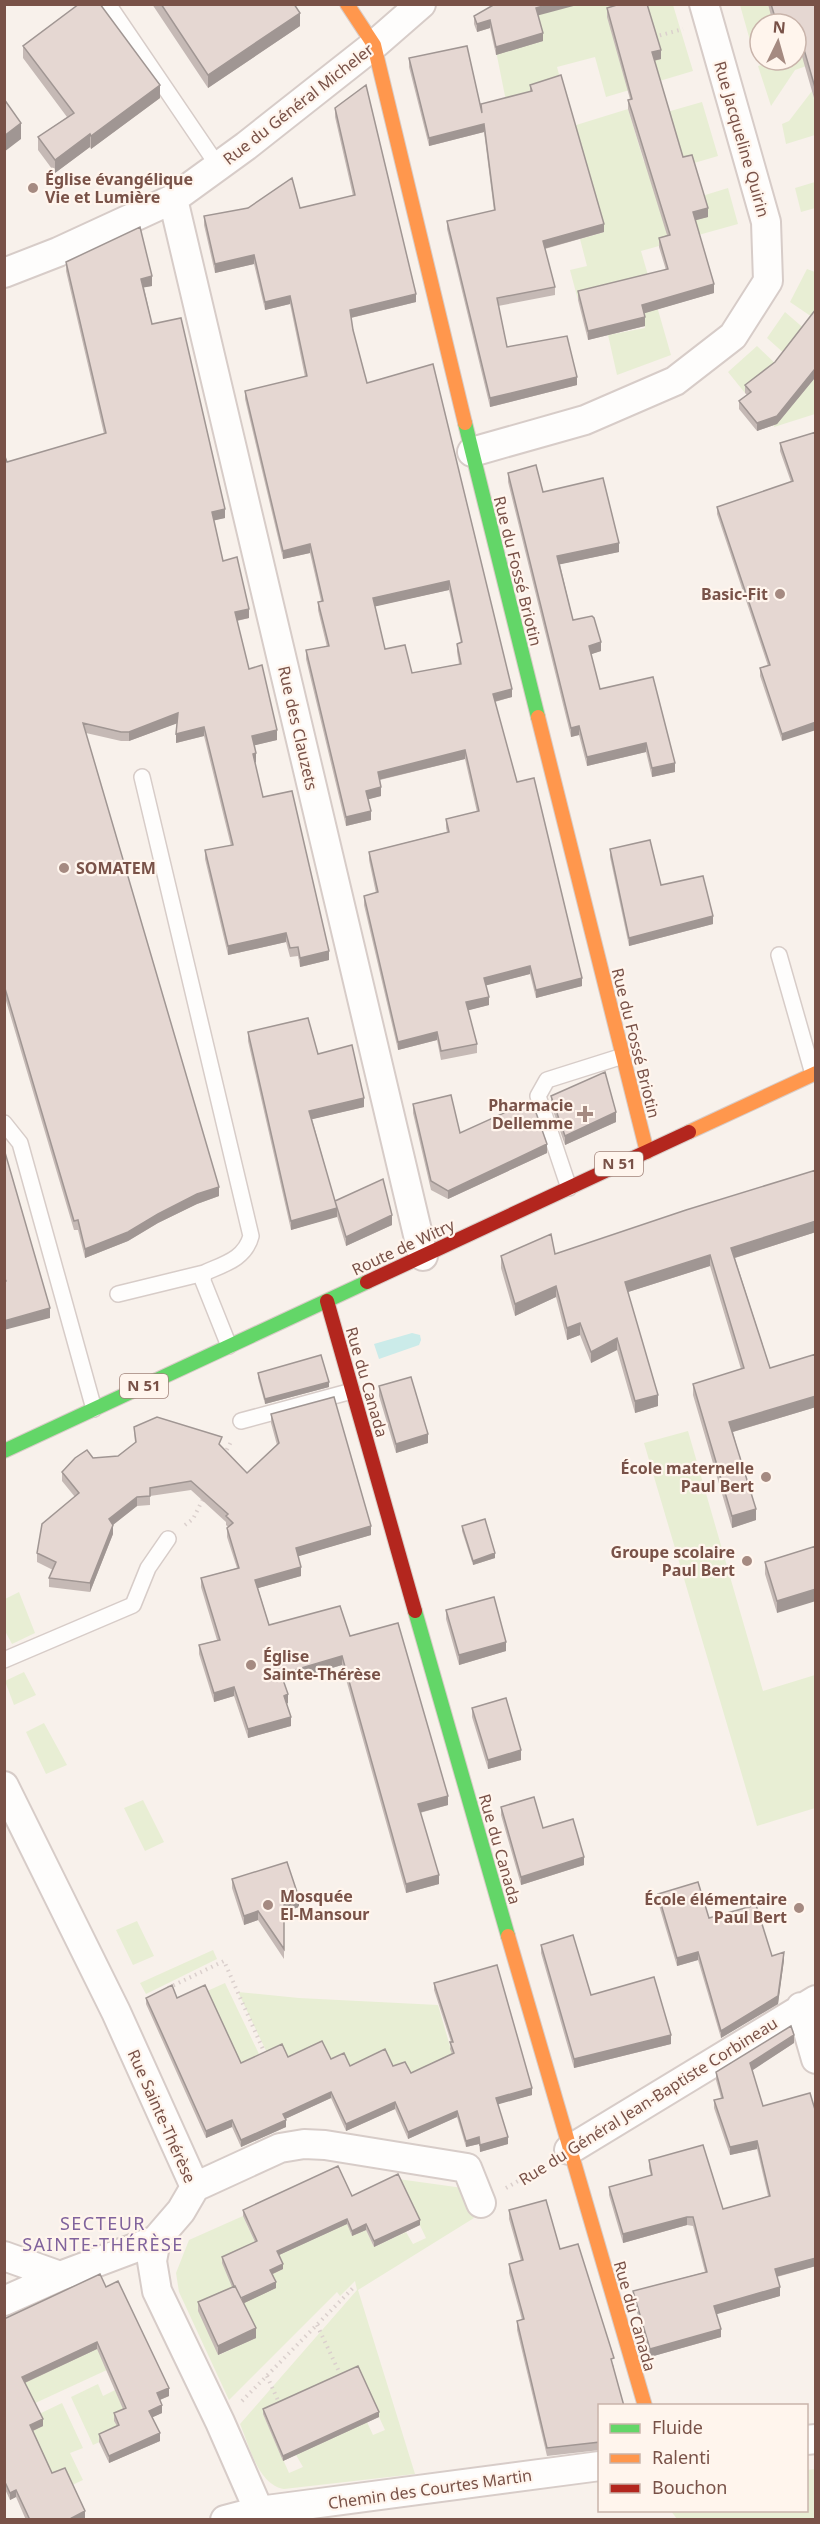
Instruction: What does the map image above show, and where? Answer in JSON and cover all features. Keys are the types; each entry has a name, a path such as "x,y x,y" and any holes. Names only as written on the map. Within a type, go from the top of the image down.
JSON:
{"street":[{"name":"Rue du Fossé Briotin","path":"347,4 374,45 472,452 647,1152"},
{"name":"Rue du Général Micheler","path":"4,273 58,252 173,199 374,45 421,4"},
{"name":"Rue Jacqueline Quirin","path":"472,452 585,420 675,381 733,336 768,281 766,222 704,4"},
{"name":"Rue des Clauzets","path":"173,199 423,1256"},
{"name":"Route de Witry","path":"4,1451 815,1076"},
{"name":"Rue du Canada","path":"327,1301 569,2150 644,2404"},
{"name":"Rue Sainte-Thérèse","path":"4,1786 116,2012 195,2187 181,2211 156,2240"},
{"name":"Rue du Général Jean-Baptiste Corbineau","path":"569,2150 808,2003"},
{"path":"808,2003 816,2059"},
{"path":"195,2187 280,2148 304,2144 325,2145 467,2168 481,2204"},
{"path":"4,2301 60,2276 156,2240"},
{"path":"156,2240 152,2262 157,2291 220,2422 259,2511"},
{"path":"4,2256 60,2276"},
{"name":"Chemin des Courtes Martin","path":"225,2520 259,2511 598,2466"}],"lane":[{"path":"108,4 218,166"},
{"path":"118,1294 204,1273 240,1256 248,1247 251,1236 142,777"},
{"path":"779,955 815,1076"},
{"path":"569,1188 538,1096 547,1080 623,1056"},
{"path":"4,1123 20,1143 94,1409"},
{"path":"204,1273 203,1281 229,1346"},
{"path":"241,1421 352,1391"},
{"path":"4,1660 133,1605 148,1568 168,1539"}],"path":[{"path":"222,1460 241,1421"},
{"path":"168,1539 193,1519 207,1490"},
{"path":"159,1992 224,1961 267,2058"},
{"name":"Rue du Général Jean-Baptiste Corbineau","path":"481,2204 569,2150"},
{"path":"220,2422 355,2286"},
{"path":"317,2325 342,2378"},
{"path":"267,2376 280,2407"}],"green space":[{"path":"579,4 673,5 693,71 606,97 595,57 557,67 573,126 628,109 644,162 679,153 667,112 702,102 718,156 650,176 702,196 728,188 738,224 641,251 671,355 617,375 608,335 645,328 634,286 578,300 570,270 587,266 580,239 604,232 507,106 496,51 535,14"},
{"path":"740,5 771,5 772,12 748,12 748,33"},
{"path":"815,49 815,63 808,65 808,51"},
{"path":"760,72 794,72 771,106"},
{"path":"812,91 815,103 815,135 786,144 782,124 789,121"},
{"path":"815,182 815,208 801,212 795,188"},
{"path":"807,269 815,272 815,319 790,302"},
{"path":"785,312 807,331 786,355 767,338"},
{"path":"757,346 779,367 745,393 728,372"},
{"path":"814,379 815,414 774,427 774,425"},
{"path":"688,1431 763,1691 815,1675 815,1808 757,1826 644,1443"},
{"path":"19,1592 35,1633 12,1644 5,1631 5,1599"},
{"path":"24,1672 36,1695 14,1705 5,1681"},
{"path":"44,1723 67,1765 46,1774 26,1732"},
{"path":"143,1800 164,1842 145,1851 124,1808"},
{"path":"137,1921 154,1956 133,1965 116,1930"},
{"path":"213,1950 217,1959 146,1994 140,1983"},
{"path":"225,1983 271,2079 254,2116 205,1992"},
{"path":"238,1992 299,1998 438,2005 454,2060 411,2079 288,2063 269,2057"},
{"path":"398,2179 463,2188 474,2218 358,2290 415,2474 284,2489 275,2486 261,2472 240,2424 357,2290 355,2281 340,2296 337,2292 229,2400 179,2292 176,2273 189,2240 243,2216 257,2247 236,2294 199,2311 219,2355 255,2338 240,2305 270,2275 277,2256 346,2224 366,2230 374,2247 406,2232 413,2244 426,2238","holes":["358,2371 385,2430 373,2435 367,2422 296,2455 303,2467 289,2473 263,2414"]},
{"path":"83,2341 148,2351 5,2417 5,2378"},
{"path":"98,2384 103,2396 115,2390 126,2415 119,2433 93,2445 71,2397"},
{"path":"62,2403 83,2448 70,2453 83,2480 70,2486 52,2481 30,2432 37,2415"},
{"path":"815,2469 815,2519 677,2519 672,2512 808,2512 808,2470"}],"water":[{"path":"412,1333 420,1335 419,1345 379,1359 374,1344"}],"building":[{"path":"79,4 100,4 160,85 55,160 38,137 74,113 23,46"},
{"path":"161,4 294,4 300,13 208,75"},
{"path":"495,4 550,4 536,8 543,33 496,47 490,20 477,24 474,16"},
{"path":"620,4 647,4 661,50 652,52 683,157 692,155 708,208 693,212 714,284 642,305 645,317 588,331 578,291 668,269 659,238 670,235 628,100 632,99 607,8"},
{"path":"771,4 816,4 816,91 808,63 808,12 773,12"},
{"path":"467,46 482,113 481,104 532,91 530,85 561,75 604,224 543,241 555,287 497,298 507,347 567,336 577,377 490,398 447,221 495,210 484,124 429,138 409,58"},
{"path":"366,85 416,294 350,310 367,383 433,364 512,689 493,694 517,782 534,778 582,978 536,990 530,966 484,978 489,997 466,1002 477,1044 441,1051 437,1032 398,1042 364,896 378,892 369,852 449,832 446,819 479,811 465,750 378,772 381,787 366,791 371,811 346,817 306,650 329,646 318,602 323,601 310,544 283,551 245,391 307,376 290,296 265,302 254,255 215,264 204,216 248,208 292,178 300,208 355,195 335,108","holes":["449,581 462,642 457,644 461,664 412,673 405,645 385,649 373,598"]},
{"path":"4,99 21,123 4,136"},
{"name":"SOMATEM","path":"140,227 152,276 141,279 152,324 181,318 225,509 212,512 223,561 237,557 249,609 235,612 249,669 262,665 277,730 252,736 256,753 253,754 263,797 292,791 329,951 300,958 298,947 290,948 286,933 228,946 205,850 233,845 204,727 176,734 178,713 129,732 83,723 219,1187 197,1194 128,1232 85,1249 78,1220 74,1221 4,985 4,454 7,462 106,433 66,262"},
{"path":"816,309 816,372 814,370 777,416 757,423 739,401 751,392 745,385 775,362"},
{"name":"Basic-Fit","path":"816,432 816,722 782,734 760,668 770,665 717,507 793,481 780,443"},
{"path":"536,465 543,492 603,478 619,543 557,556 573,620 592,616 594,618 601,642 589,646 600,689 653,677 675,763 652,768 646,743 587,757 579,726 571,728 508,473"},
{"path":"650,840 661,885 703,876 713,916 629,938 610,849"},
{"path":"308,1018 318,1054 352,1045 364,1098 309,1111 337,1208 291,1221 248,1032"},
{"name":"Pharmacie Dellemme","path":"605,1072 616,1112 565,1136 551,1096"},
{"path":"451,1095 460,1133 515,1108 516,1112 533,1104 547,1144 448,1191 431,1181 413,1104"},
{"path":"4,1149 50,1308 4,1321 4,1282 6,1281 4,1277"},
{"path":"816,1170 816,1221 731,1248 770,1368 816,1354 816,1396 729,1422 756,1509 732,1516 693,1384 744,1368 710,1255 625,1282 658,1395 635,1401 617,1338 591,1352 580,1323 567,1328 556,1286 515,1304 501,1256 551,1234 555,1254"},
{"path":"383,1179 392,1215 346,1237 335,1201"},
{"path":"321,1355 329,1382 265,1399 258,1373"},
{"path":"411,1377 428,1434 396,1444 379,1386"},
{"path":"334,1397 371,1526 296,1548 301,1567 255,1580 269,1625 340,1606 350,1636 398,1623 448,1796 418,1804 439,1875 406,1884 342,1656 281,1674 288,1694 284,1696 291,1717 248,1729 234,1687 214,1693 199,1645 220,1640 201,1578 239,1568 227,1528 233,1523 226,1516 228,1514 191,1481 150,1488 150,1496 137,1497 109,1519 113,1525 90,1583 49,1578 56,1562 37,1553 42,1524 79,1493 62,1472 75,1458 87,1450 93,1458 118,1456 136,1442 134,1427 157,1417 222,1437 219,1444 247,1473 279,1443 271,1414"},
{"path":"485,1519 495,1553 473,1561 462,1526"},
{"path":"816,1546 816,1589 777,1601 765,1562"},
{"path":"494,1597 506,1642 459,1655 446,1610"},
{"path":"506,1698 521,1750 488,1760 472,1708"},
{"path":"534,1797 543,1828 573,1819 584,1857 521,1877 501,1807"},
{"name":"Mosquée El-Mansour","path":"287,1862 299,1898 284,1903 284,1949 258,1911 244,1916 232,1879"},
{"path":"698,1882 709,1918 756,1905 772,1956 784,1952 778,1996 721,2031 698,1952 677,1958 658,1894"},
{"path":"573,1935 591,1995 654,1977 671,2035 574,2059 541,1945"},
{"path":"497,1965 532,2088 496,2098 508,2137 480,2145 479,2137 466,2141 457,2111 408,2132 395,2102 346,2124 331,2092 283,2114 286,2120 241,2140 232,2120 206,2131 146,1998 172,1985 177,1998 205,1985 241,2063 282,2044 288,2057 322,2041 331,2059 344,2053 350,2066 385,2049 393,2066 405,2062 411,2073 454,2053 450,2042 453,2042 434,1983"},
{"path":"791,2026 794,2035 750,2063 763,2106 810,2093 816,2113 816,2258 775,2269 780,2287 714,2306 721,2329 650,2349 633,2291 707,2272 693,2217 623,2234 609,2187 652,2175 649,2160 703,2145 723,2209 770,2196 757,2141 730,2147 714,2100 723,2098 716,2072"},
{"path":"338,2166 352,2196 398,2174 420,2220 374,2241 366,2224 352,2231 347,2219 277,2251 283,2264 270,2270 276,2282 241,2298 222,2257 257,2241 243,2210"},
{"path":"546,2200 560,2249 578,2244 614,2358 611,2359 623,2404 598,2404 598,2442 547,2448 517,2321 524,2319 509,2264 523,2260 509,2210"},
{"path":"100,2274 106,2287 118,2281 169,2388 157,2393 162,2405 149,2411 160,2433 109,2456 99,2434 119,2425 114,2413 126,2408 97,2342 22,2377 43,2419 30,2425 52,2473 65,2468 85,2511 68,2520 30,2520 16,2490 10,2493 4,2480 4,2319"},
{"path":"235,2286 256,2328 218,2346 198,2302"},
{"path":"358,2366 379,2412 283,2456 263,2409"}],"traffic: fast":[{"path":"465,423 538,717"},
{"path":"4,1451 367,1282"},
{"path":"415,1611 508,1936"}],"traffic: slow":[{"path":"347,4 374,45 465,423"},
{"path":"538,717 647,1152"},
{"path":"689,1132 816,1073"},
{"path":"508,1936 644,2404"}],"traffic: jam":[{"path":"367,1282 689,1132"},
{"path":"327,1301 415,1611"}],"place":[{"name":"Église évangélique Vie et Lumière","path":"33,188"},
{"name":"Basic-Fit","path":"780,594"},
{"name":"SOMATEM","path":"64,868"},
{"name":"Pharmacie Dellemme","path":"585,1114"},
{"name":"École maternelle Paul Bert","path":"766,1477"},
{"name":"Groupe scolaire Paul Bert","path":"747,1561"},
{"name":"Église Sainte-Thérèse","path":"251,1665"},
{"name":"Mosquée El-Mansour","path":"268,1905"},
{"name":"École élémentaire Paul Bert","path":"799,1908"}],"district":[{"name":"SECTEUR SAINTE-THÉRÈSE","path":"103,2234"}]}
